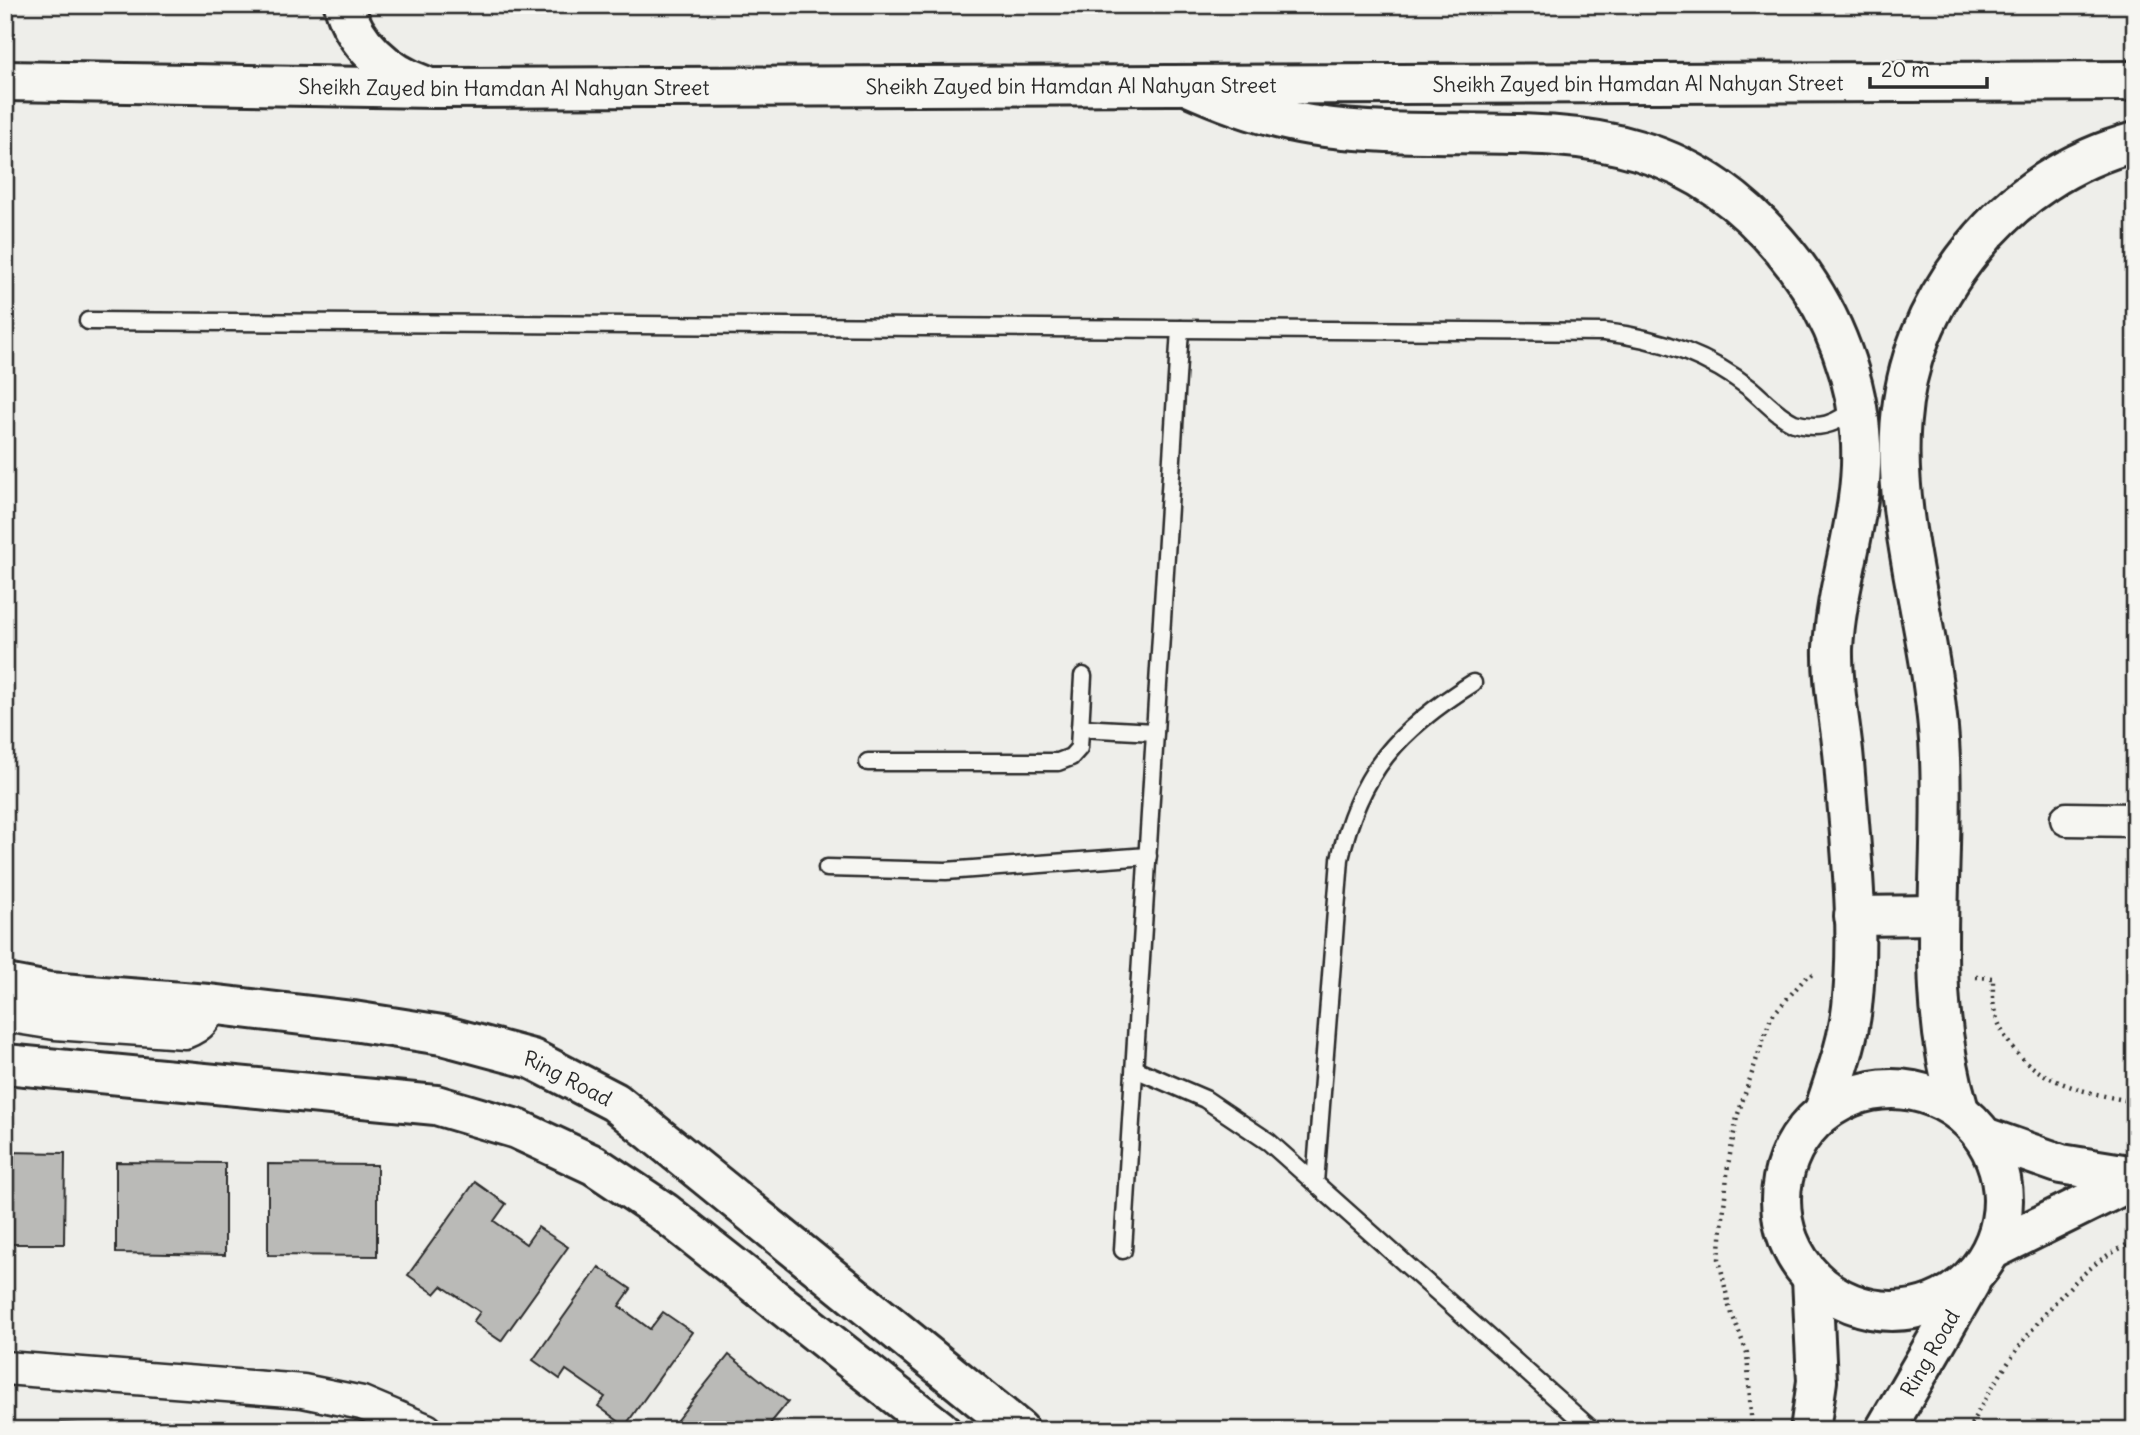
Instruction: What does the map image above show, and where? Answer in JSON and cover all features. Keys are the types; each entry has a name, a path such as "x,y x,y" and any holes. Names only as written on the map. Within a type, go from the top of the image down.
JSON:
{"street":[{"path":"344,5 356,33 371,52 390,69 434,89"},
{"name":"Sheikh Zayed bin Hamdan Al Nahyan Street","path":"5,81 434,89 2135,81"},
{"path":"1186,85 1267,116 1309,125 1352,129 1575,135 1609,142 1675,165 1734,202 1760,225 1791,259 1823,307 1838,339 1856,405 1861,474 1856,520 1842,578 1833,649 1854,916 1854,973 1846,1039 1824,1111"},
{"path":"1959,1110 1943,1046 1937,975 1940,758 1925,637 1898,476 1903,396 1927,320 1953,275 1986,232 2010,209 2064,171 2135,142"},
{"path":"2067,819 2135,820"},
{"path":"1854,916 1938,915"},
{"name":"Ring Road","path":"5,984 48,992 209,1003 353,1021 442,1035 532,1059 615,1102 1019,1430"},
{"path":"5,1016 55,1023 184,1032 197,1027 206,1017 209,1003"},
{"path":"5,1065 436,1105 517,1129 594,1165 664,1212 940,1430"},
{"path":"1983,1263 2002,1222 2004,1192 1998,1164 1984,1137 1959,1110 1927,1094 1891,1088 1856,1093 1824,1111 1798,1138 1783,1172 1780,1210 1790,1247 1812,1278 1836,1297 1864,1308 1894,1312 1924,1307 1951,1295 1983,1263 2135,1177"},
{"path":"1984,1137 2061,1164 2135,1177"},
{"name":"Ring Road","path":"1885,1430 1924,1357 1983,1263"},
{"path":"1810,1430 1816,1381 1812,1278"},
{"path":"5,1368 303,1391 362,1404 426,1430"}],"lane":[{"path":"88,321 1604,332 1636,335 1696,355 1733,377 1794,424 1817,427 1829,425 1856,405"},
{"path":"1124,1250 1180,328"},
{"path":"868,762 1058,762 1071,757 1079,748 1083,676"},
{"path":"1315,1183 1340,859 1346,832 1367,781 1400,737 1420,718 1473,683"},
{"path":"1080,728 1155,732"},
{"path":"827,868 946,871 1148,856"},
{"path":"1135,1069 1171,1082 1238,1119 1269,1142 1592,1430"}],"path":[{"path":"1752,1430 1747,1353 1729,1306 1718,1259 1728,1165 1737,1117 1771,1017 1808,975 1854,973"},
{"path":"1937,975 1993,978 1995,1013 2009,1047 2019,1056 2054,1082 2095,1095 2135,1102"},
{"path":"1968,1430 2005,1366 2048,1314 2102,1259 2135,1240"}],"building":[{"path":"5,1152 65,1153 64,1244 5,1244"},
{"path":"116,1162 225,1163 225,1255 116,1253"},
{"path":"268,1164 377,1165 377,1256 268,1255"},
{"path":"475,1182 506,1204 494,1221 526,1244 538,1227 568,1247 501,1341 473,1322 480,1312 442,1286 435,1294 408,1275"},
{"path":"599,1267 631,1289 619,1306 650,1329 663,1312 692,1332 625,1426 598,1406 605,1397 566,1370 560,1379 533,1360"},
{"path":"729,1355 788,1402 765,1430 669,1430"},
{"path":"52,1423 130,1426 130,1430 52,1430"},
{"path":"5,1426 47,1428 5,1430"},
{"path":"147,1426 226,1429 226,1430 147,1430"}]}
